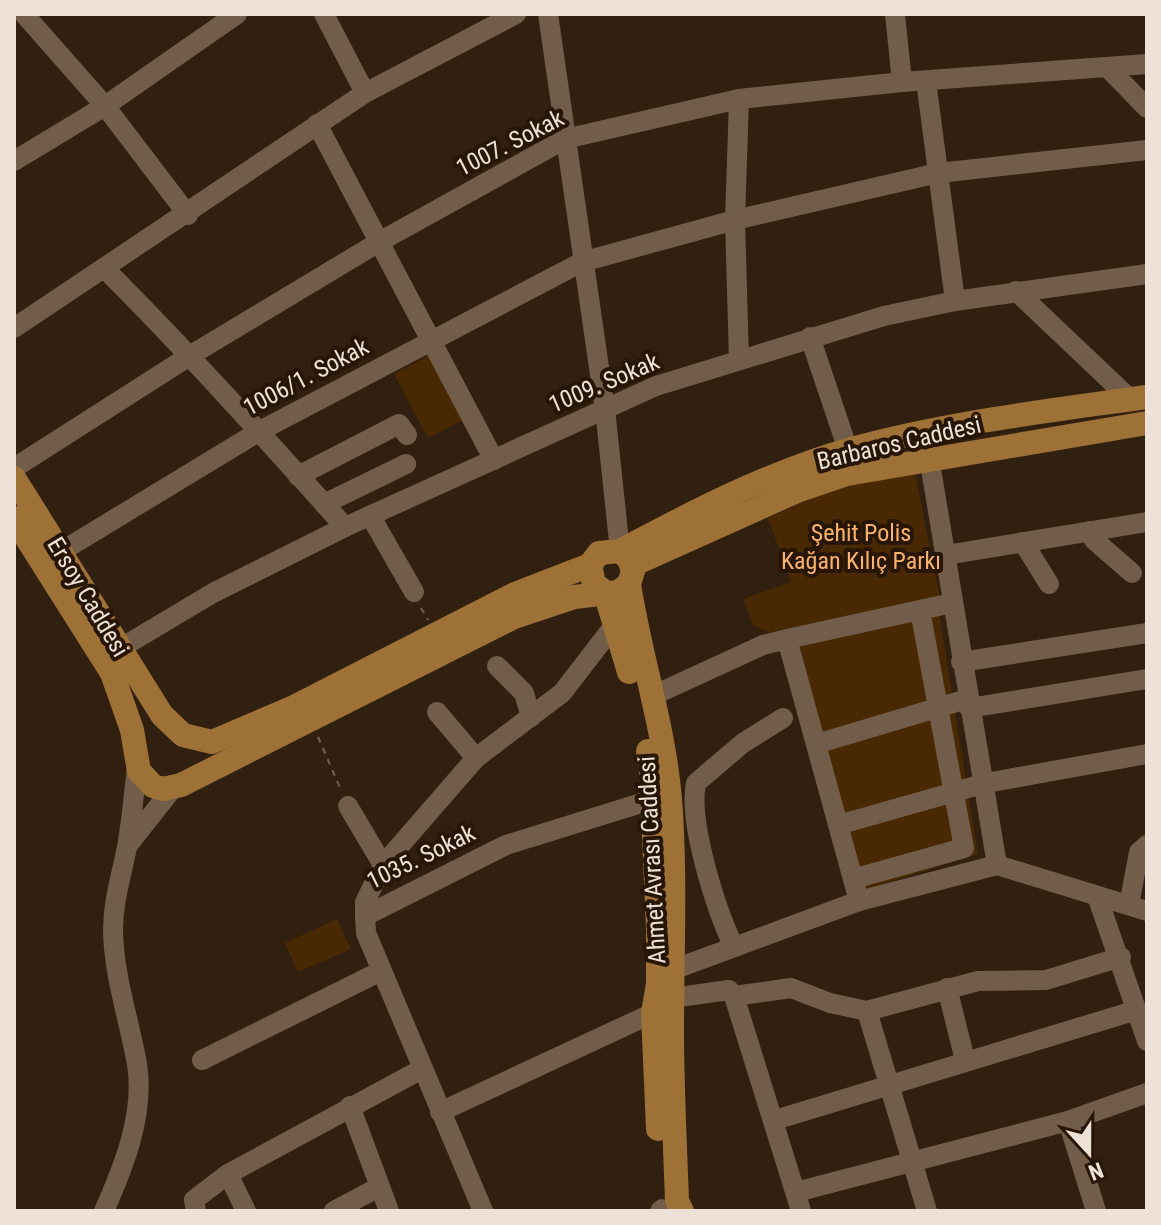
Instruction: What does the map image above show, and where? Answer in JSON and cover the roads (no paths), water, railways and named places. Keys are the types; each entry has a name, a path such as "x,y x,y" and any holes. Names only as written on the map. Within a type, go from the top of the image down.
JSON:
{"main road":[{"name":"Barbaros Caddesi","path":"627,567 763,481 848,450 926,433 1139,398"},
{"name":"Barbaros Caddesi","path":"627,567 797,491 847,474 929,457 1147,423"},
{"name":"Ersoy Caddesi","path":"14,478 162,715 183,735"},
{"name":"Ersoy Caddesi","path":"14,518 112,673 132,730 137,764"},
{"path":"605,550 627,567 618,592 540,606 514,617 180,784 153,786 137,764 141,745 152,734 168,730 212,742 294,707 515,594 590,565 605,550"},
{"path":"590,565 594,584 605,592"},
{"name":"Ahmet Avrası Caddesi","path":"627,567 665,756 660,800 669,1209"},
{"name":"Ahmet Avrası Caddesi","path":"605,592 616,623 660,800"},
{"path":"180,784 195,767 195,752 183,735"}],"street":[{"path":"14,161 105,106 237,14"},
{"path":"324,14 365,93"},
{"path":"14,328 188,215 365,93 516,14"},
{"path":"548,14 627,567"},
{"path":"895,14 902,82"},
{"path":"31,16 188,215"},
{"name":"1007. Sokak","path":"14,468 191,355 379,242 565,139 739,99 902,82 1147,64"},
{"path":"1107,67 1147,108"},
{"path":"926,81 955,301"},
{"path":"739,99 735,220 739,360"},
{"path":"317,124 494,460"},
{"name":"1006/1. Sokak","path":"62,551 258,432 582,262 735,220 938,173 1147,150"},
{"path":"105,269 191,355 345,527"},
{"name":"1009. Sokak","path":"119,649 213,593 345,527 656,386 810,337 955,301 1147,274"},
{"path":"1016,291 1139,398"},
{"path":"810,337 848,450"},
{"path":"298,476 399,424 407,435"},
{"path":"929,457 968,704 986,783 997,865"},
{"path":"324,504 406,464"},
{"path":"371,517 414,592"},
{"path":"946,555 1147,522"},
{"path":"1090,531 1094,540 1132,573"},
{"path":"1023,542 1049,584"},
{"path":"652,696 763,645 952,603"},
{"path":"853,879 964,848 920,610"},
{"path":"365,916 365,902 383,865 476,758 562,693 616,623"},
{"path":"961,662 1147,633"},
{"path":"787,639 859,901"},
{"path":"497,666 524,693 531,717"},
{"path":"816,744 939,706 1147,679"},
{"path":"437,712 476,758"},
{"path":"734,947 723,925 694,822 694,792 696,783 743,743 783,718"},
{"path":"838,825 986,783 1147,754"},
{"path":"104,1211 129,1147 137,1109 137,1067 122,1001 113,935 114,900 128,845 137,764"},
{"path":"128,845 180,784"},
{"name":"1035. Sokak","path":"483,1211 381,971 366,933 365,916 506,845 660,800"},
{"path":"348,806 383,865"},
{"path":"440,1112 664,991 734,947 859,901 997,865 1138,908 1139,852 1147,845"},
{"path":"1097,896 1121,957 1147,1041"},
{"path":"734,996 791,988 830,1003 867,1011 978,981 1046,980 1121,957"},
{"path":"202,1060 381,971"},
{"path":"947,988 965,1060"},
{"path":"664,991 729,990 734,996 798,1201 912,1164 1068,1121 1147,1093"},
{"path":"775,1120 893,1087 965,1060 1137,1010"},
{"path":"867,1011 893,1087 927,1211"},
{"path":"196,1211 194,1200 228,1174 422,1069"},
{"path":"350,1106 370,1198 389,1211"},
{"path":"1068,1121 1096,1211"},
{"path":"228,1174 246,1211"},
{"path":"334,1211 370,1198"}],"park label":[{"name":"Şehit Polis Kağan Kılıç Parkı","path":"861,547"}]}
